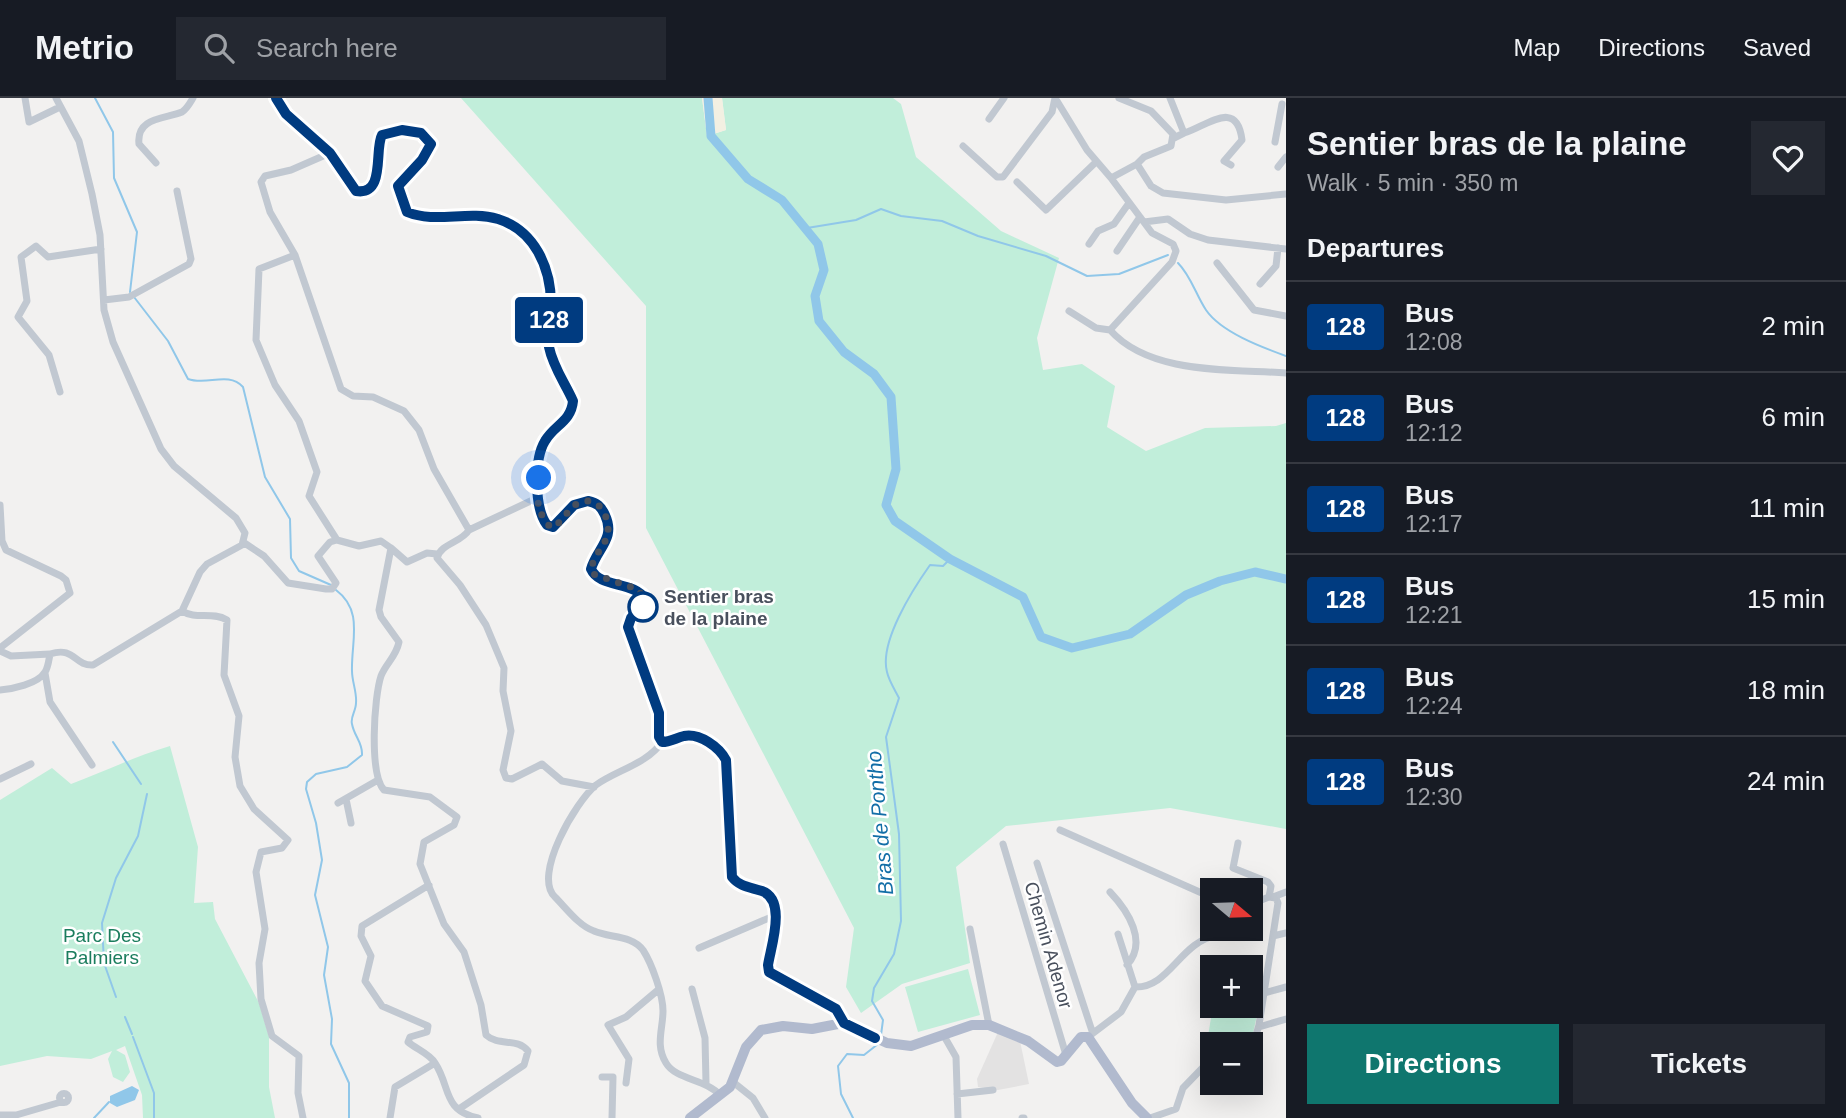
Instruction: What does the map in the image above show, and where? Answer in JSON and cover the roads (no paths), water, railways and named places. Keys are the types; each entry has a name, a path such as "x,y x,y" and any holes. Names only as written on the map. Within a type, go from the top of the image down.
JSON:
{"main road":[{"path":"276,98 286,114 330,153 354,189 363,192 371,187 377,174 379,141 382,135 402,130 421,133 431,144 428,153 398,186 407,212 431,218 477,215 498,219 520,229 534,242 541,255 551,302 548,345 573,401 568,419 544,443 540,455 538,509 550,527 556,526 574,505 588,501 602,508 608,521 608,540 591,569 601,579 637,589 646,600 631,618 628,627 659,713 659,737 662,742 690,736 717,746 721,751 727,774 732,877 743,886 766,892 771,898 776,915 769,972 836,1009 844,1023 887,1043 911,1046 944,1037 972,1025 989,1025 1028,1041 1054,1061 1061,1061 1078,1039 1090,1034 1132,1103 1149,1118"},
{"path":"690,1118 733,1082 746,1047 761,1030 783,1026 812,1029 844,1023"}],"street":[{"path":"25,98 29,122 60,107"},
{"path":"0,505 2,541 6,550 55,572 66,580 70,593 0,650 12,656 63,651 86,665 93,665 182,611 207,564 243,542 245,533 236,518 174,466 161,449 108,329 101,249 79,141 56,98"},
{"path":"156,163 139,144 139,135 154,119 183,111 193,98"},
{"path":"989,119 1004,98"},
{"path":"1119,98 1151,111 1168,127 1174,138"},
{"path":"1170,98 1184,133"},
{"path":"1275,98 1284,106 1275,142"},
{"path":"963,146 997,177 1003,177 1052,112 1056,99"},
{"path":"1056,99 1096,162 1111,177 1142,220 1155,236 1173,244 1175,256 1110,330"},
{"path":"1111,177 1137,164 1144,157 1171,146 1174,138 1217,113 1235,119 1241,128 1242,140 1224,161 1231,165"},
{"path":"330,153 291,170 265,176 261,182 270,212 295,255 341,389 345,394 373,397 404,411 419,430 433,469 469,530"},
{"path":"1279,167 1286,157"},
{"path":"1017,182 1046,209 1096,162"},
{"path":"1137,164 1146,180 1163,194 1226,200 1286,194"},
{"path":"104,300 132,295 191,262 177,191"},
{"path":"1089,244 1098,231 1114,224 1129,203"},
{"path":"1117,251 1142,220 1168,219 1195,236 1282,248 1276,266 1260,284"},
{"path":"60,392 49,355 18,317 27,301 21,257 36,246 48,257 101,249"},
{"path":"295,255 260,269 256,340 275,385 299,421 317,472 309,496 337,540"},
{"path":"1217,263 1256,313 1286,316"},
{"path":"1069,311 1096,328 1110,330 1125,344 1162,363 1286,373"},
{"path":"243,542 264,556 288,583 331,589 335,583 318,556 330,542 337,540 359,546 381,541 407,562 427,553 438,554 466,536 469,530 537,498"},
{"path":"391,548 379,610 380,617 399,642 395,657 382,674 380,682 374,726 378,780 384,790 430,797 457,817 457,822 429,838 421,849 420,864 444,924 464,952 481,1005 486,1035 495,1041 519,1043 528,1051 524,1065 459,1109"},
{"path":"438,554 437,558 460,585 486,625 504,668 504,698 512,731 503,770 506,778 513,779 542,764 562,781 594,788"},
{"path":"182,611 193,615 218,615 227,620 224,675 239,716 235,757 240,786 254,810 288,840 282,848 261,852 256,864 265,929 259,962 261,999 272,1037 299,1056 298,1093 303,1118"},
{"path":"50,654 45,673 50,702 92,765"},
{"path":"0,690 20,686 45,673"},
{"path":"662,742 654,753 594,788 570,821 549,863 547,883 553,896 586,928 625,938 642,948 663,1008 660,1041 666,1063 678,1073 706,1083 720,1095"},
{"path":"0,779 31,764"},
{"path":"351,823 342,801 378,780"},
{"path":"1060,830 1200,892"},
{"path":"1238,843 1233,868 1268,882 1271,886 1271,897 1278,903 1257,1032"},
{"name":"Chemin Adenor","path":"1003,844 1066,1055"},
{"path":"1037,863 1090,1034 1121,1012 1135,987 1118,934"},
{"path":"429,885 364,923 361,932 371,956 366,986 387,1010 428,1026 427,1032 408,1040 435,1063 448,1097 459,1109 478,1118"},
{"path":"1110,892 1124,911 1138,942 1137,953 1127,965"},
{"path":"1264,899 1286,892"},
{"path":"698,947 776,915"},
{"path":"970,929 989,1025"},
{"path":"1273,936 1286,933"},
{"path":"1135,987 1154,984 1200,940"},
{"path":"1264,993 1286,987"},
{"path":"692,989 705,1038 706,1083"},
{"path":"626,1083 629,1059 608,1025 626,1017 658,990"},
{"path":"1259,1027 1286,1019"},
{"path":"944,1037 956,1057 958,1118"},
{"path":"390,1118 395,1087 435,1063"},
{"path":"1149,1118 1174,1111 1183,1088 1200,1070"},
{"path":"602,1077 611,1076 614,1079 612,1118"},
{"path":"733,1082 754,1100 765,1118"},
{"path":"957,1094 993,1090"},
{"path":"0,1115 16,1115 61,1102"}],"water":[{"path":"132,1086 139,1090 135,1100 117,1107 110,1103 110,1096"}],"waterway":[{"path":"95,98 113,132 114,178 137,232 130,292"},
{"path":"708,98 711,136 748,179 782,200 818,244 824,270 815,296 819,321 844,352 874,374 891,397 896,469 886,505 895,521 950,559 1023,597 1041,637 1072,648 1130,634 1186,595 1220,581 1255,572 1286,579"},
{"path":"807,228 856,220 881,209 901,216 942,221 978,236 1046,256 1087,276 1119,274 1168,255"},
{"path":"1178,263 1206,310 1221,325 1242,338 1286,356"},
{"path":"134,297 168,341 188,379 231,380 243,387 265,477 290,519 291,558 299,571 331,585"},
{"name":"Bras de Pontho","path":"881,1035 883,1020 872,1001 874,988 894,954 901,921 899,834 886,737 899,698 888,675 888,646 899,616 930,565 943,566 950,559"},
{"path":"336,590 345,598 353,617 352,671 356,706 352,721 362,755 347,767 316,774 307,782 306,789 316,823 322,860 315,895 328,947 324,975 332,1019 331,1044 349,1083 349,1118"},
{"path":"113,742 141,784"},
{"path":"116,997 104,963 102,923 116,878 138,836 147,794"},
{"path":"125,1017 132,1034"},
{"path":"133,1037 154,1093 154,1118"},
{"name":"Bras de Pontho","path":"853,1118 841,1094 838,1066 847,1054 864,1055 878,1044"},
{"path":"94,1118 109,1102"}],"place":[{"name":"Sentier bras de la plaine","path":"643,607"}],"park label":[{"name":"Parc Des Palmiers","path":"102,946"}]}
